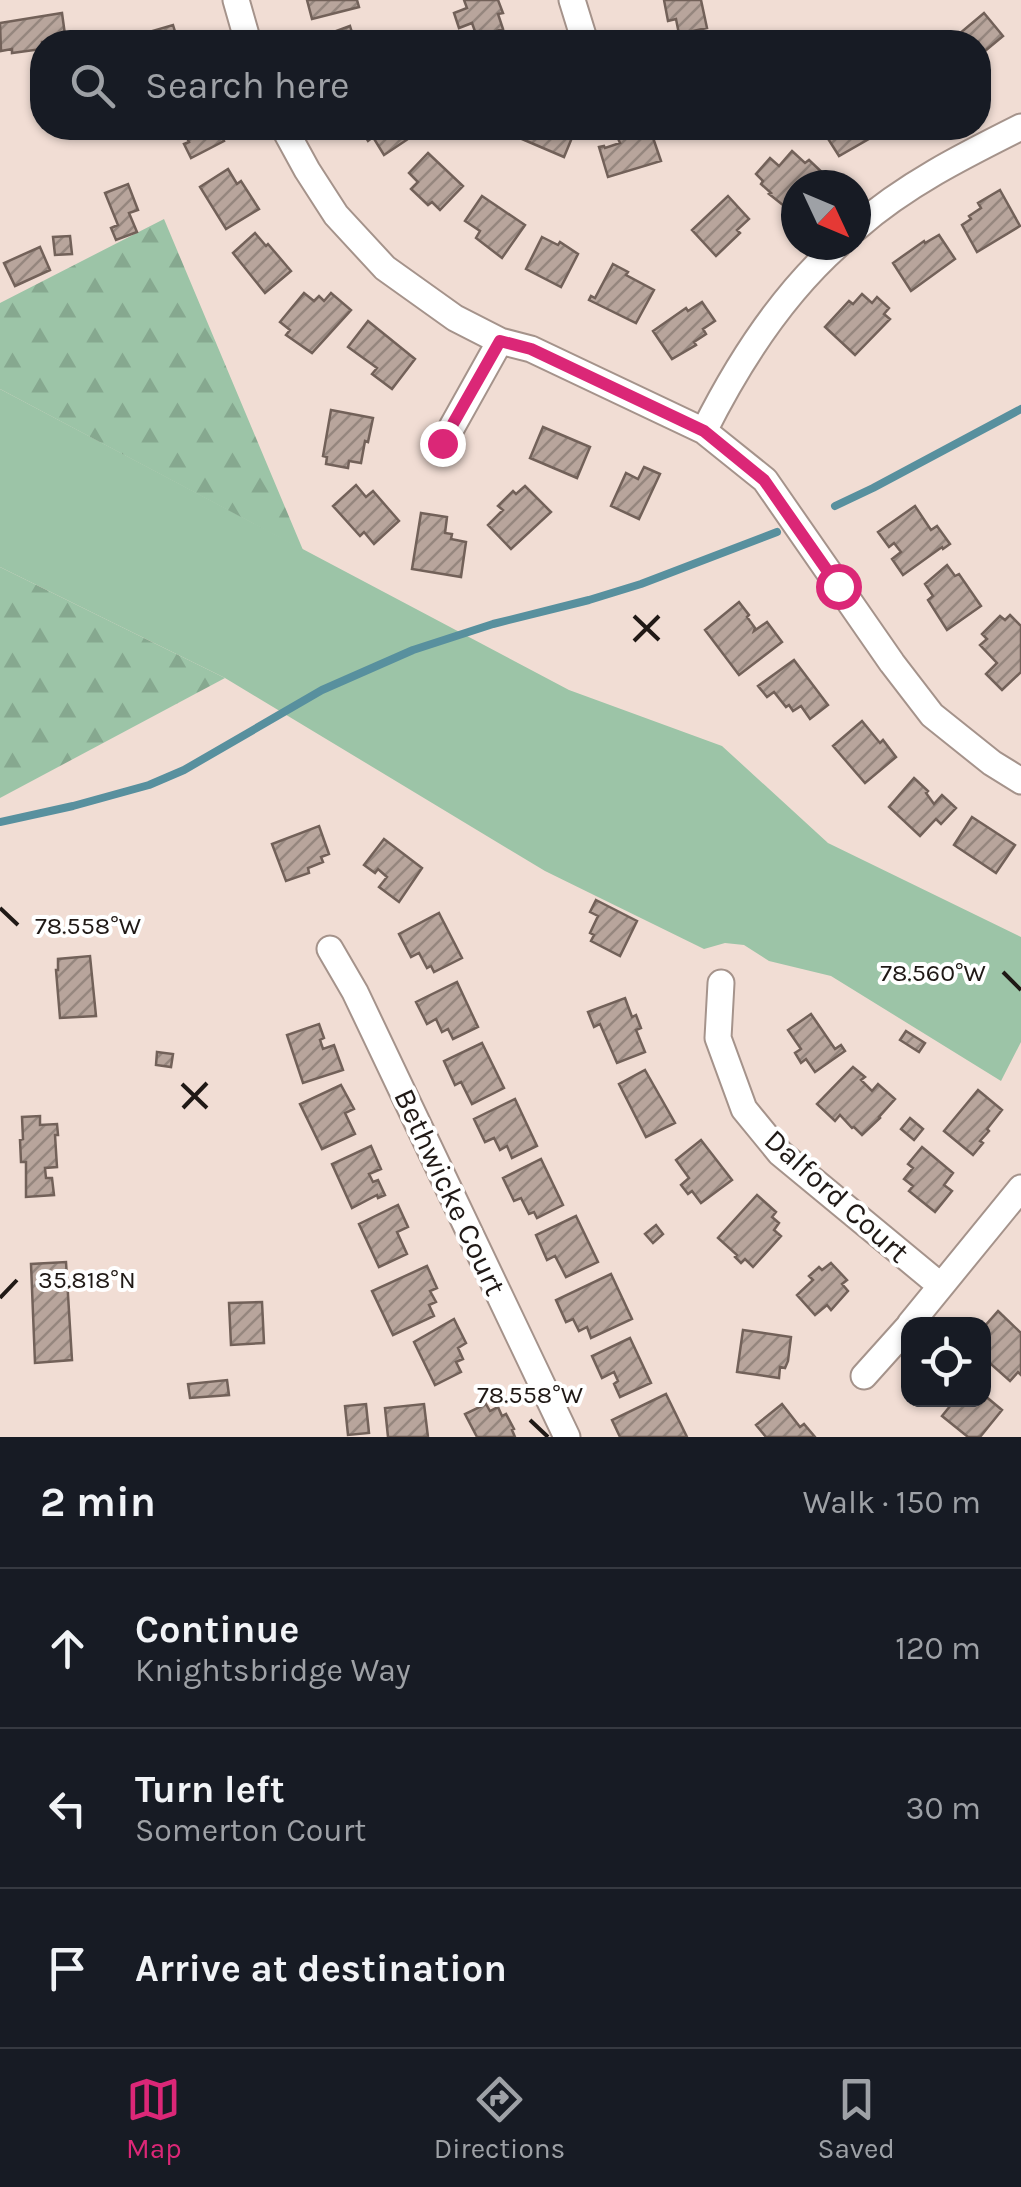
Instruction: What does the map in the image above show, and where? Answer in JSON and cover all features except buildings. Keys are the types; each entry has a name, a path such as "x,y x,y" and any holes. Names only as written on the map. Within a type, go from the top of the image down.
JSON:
{"street":[{"path":"236,0 245,30"},
{"path":"572,0 581,30"},
{"path":"871,215 921,180 1021,127"},
{"path":"291,140 336,215 386,268 455,318 500,341 531,349 704,431 764,480 932,715 1021,782"},
{"path":"704,431 730,379 781,307 824,260"},
{"path":"442,443 500,341"},
{"name":"Bethwicke Court","path":"330,949 356,992 567,1437"},
{"name":"Dalford Court","path":"721,983 718,1038 744,1109 780,1153 941,1286"},
{"path":"916,1317 1021,1188"},
{"path":"864,1376 901,1335"}],"green space":[{"path":"164,219 303,550 0,389 0,303"},
{"path":"0,389 569,690 722,746 828,843 1021,937 1021,1042 1001,1081 831,976 769,961 744,945 725,943 704,949 545,871 225,678 0,567"},
{"path":"0,567 225,678 0,798"}],"waterway":[{"path":"835,506 1021,409"},
{"path":"0,822 149,785 184,770 322,690 413,650 641,584 777,532"}],"route":[{"path":"442,443 500,341 531,349 704,431 764,480 838,586"}]}
